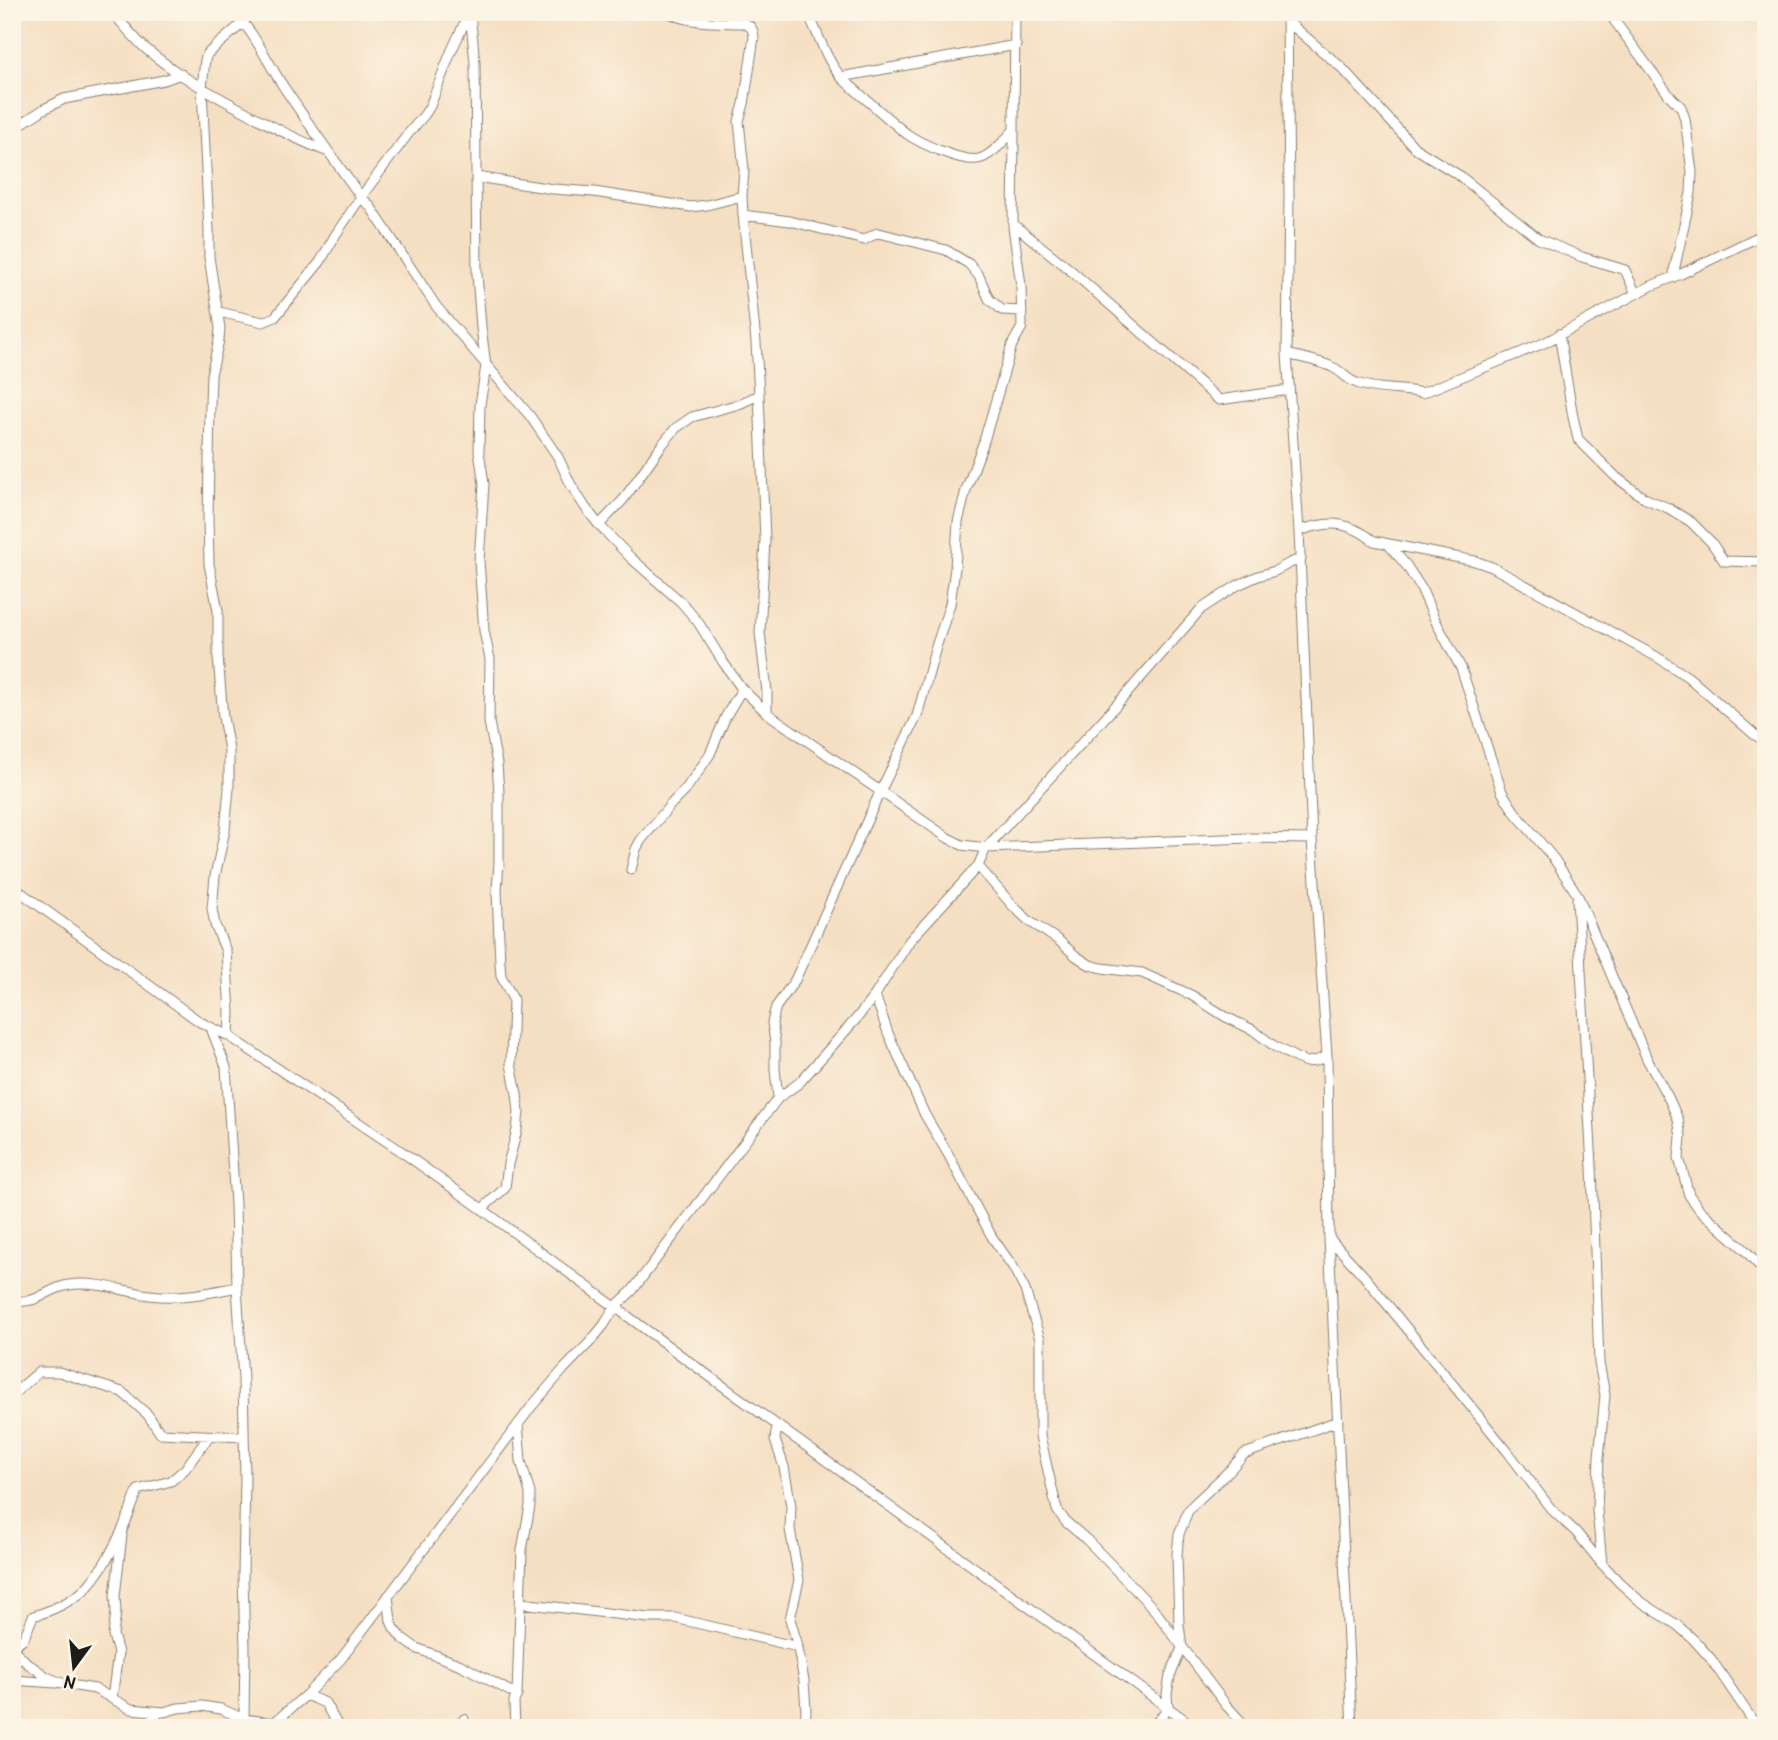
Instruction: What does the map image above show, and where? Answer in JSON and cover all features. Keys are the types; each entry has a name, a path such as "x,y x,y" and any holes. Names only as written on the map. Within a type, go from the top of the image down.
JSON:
{"street":[{"path":"112,12 142,46 202,88 271,126 328,151"},
{"path":"234,12 255,37 284,87 370,206 436,306 530,416 558,457 585,507 631,558 681,602 698,622 742,689 767,713 962,845 986,848 1249,838 1312,839"},
{"path":"470,12 475,63 477,274 486,366 480,405 479,451 484,484 479,561 483,619 490,659 489,722 499,792 497,890 500,963 501,976 513,999 511,1065 519,1112 505,1188 482,1209"},
{"path":"219,312 263,322 275,317 320,262 361,197 425,114 470,12"},
{"path":"667,12 704,23 744,23 753,29 744,104 739,121 744,170 743,215 759,395 765,540 760,633 767,713"},
{"path":"807,12 824,51 842,77 909,135 956,156 974,159 982,158 1014,130"},
{"path":"778,1098 772,1023 776,1007 796,980 917,716 950,604 956,568 958,522 963,501 1012,345 1022,327 1021,285 1013,224 1015,12"},
{"path":"1608,12 1669,95 1681,107 1685,119 1692,172 1689,204 1674,271 1678,275 1681,274"},
{"path":"1287,17 1342,68 1415,148 1460,176 1539,239 1582,257 1625,270 1636,294"},
{"path":"1287,17 1287,354 1301,559 1312,839 1327,1056 1329,1238 1352,1728"},
{"path":"229,1036 226,951 215,925 212,909 215,876 225,830 229,750 218,657 218,611 209,564 210,404 220,328 209,257 202,88 207,54 244,22"},
{"path":"842,77 1016,45"},
{"path":"12,130 64,99 164,80 181,74"},
{"path":"476,177 691,207 715,204 742,196"},
{"path":"743,215 790,221 864,240 877,233 883,234 946,250 969,264 979,276 989,299 1002,310 1022,310"},
{"path":"1013,224 1068,268 1219,400 1289,390"},
{"path":"1287,354 1336,368 1342,375 1357,383 1381,389 1422,393 1544,343 1636,294 1766,233"},
{"path":"1559,334 1578,439 1616,477 1644,498 1691,522 1711,542 1724,561 1766,562"},
{"path":"599,525 623,500 676,428 692,417 739,404 759,395"},
{"path":"1299,531 1319,524 1342,524 1362,532 1374,541 1475,561 1492,567 1657,657 1688,677 1755,735 1766,741"},
{"path":"1388,544 1421,588 1461,668 1502,792 1514,811 1554,859 1577,894 1647,1059 1678,1119 1681,1137 1679,1158 1689,1195 1700,1210 1745,1250 1766,1273"},
{"path":"12,1680 89,1687 131,1709 160,1712 202,1706 221,1709 245,1723 271,1725 306,1695 341,1659 518,1424 590,1342 615,1307 632,1292 778,1098 799,1083 857,1018 910,940 978,866 986,848 1021,808 1201,609 1238,585 1301,559"},
{"path":"631,870 640,840 698,772 710,754 726,716 742,689"},
{"path":"978,866 1013,906 1090,965 1142,973 1191,995 1253,1030 1274,1046 1306,1062 1327,1056"},
{"path":"12,886 200,1021 229,1036 398,1149 1196,1728"},
{"path":"1577,894 1600,1363 1605,1395 1597,1510 1602,1564"},
{"path":"874,995 925,1115 992,1237 1025,1290 1040,1339 1040,1436 1056,1510 1153,1608 1226,1705 1247,1728"},
{"path":"211,1028 226,1067 235,1204 245,1478 245,1723"},
{"path":"1329,1238 1364,1276 1508,1452 1551,1509 1640,1601 1695,1640 1712,1659 1759,1728"},
{"path":"12,1300 25,1303 66,1285 93,1284 152,1295 196,1295 237,1287"},
{"path":"12,1395 38,1372 59,1372 122,1392 148,1415 160,1433 244,1437"},
{"path":"1152,1728 1168,1708 1170,1676 1182,1648 1177,1554 1179,1534 1188,1511 1244,1454 1338,1421"},
{"path":"515,1728 522,1550 530,1506 530,1493 521,1461 518,1424"},
{"path":"778,1425 775,1440 785,1467 791,1506 790,1529 799,1580 790,1619 798,1647 806,1710 805,1728"},
{"path":"64,1684 41,1674 12,1647 24,1639 33,1616 47,1612 85,1590 123,1530 138,1490 171,1481 184,1469 209,1436"},
{"path":"113,1699 118,1653 113,1635 115,1597 123,1530"},
{"path":"388,1595 391,1621 402,1638 416,1648 461,1665 517,1695"},
{"path":"521,1604 649,1618 675,1618 798,1647"},
{"path":"306,1695 325,1703 338,1728"},
{"path":"142,1728 160,1712"}]}
